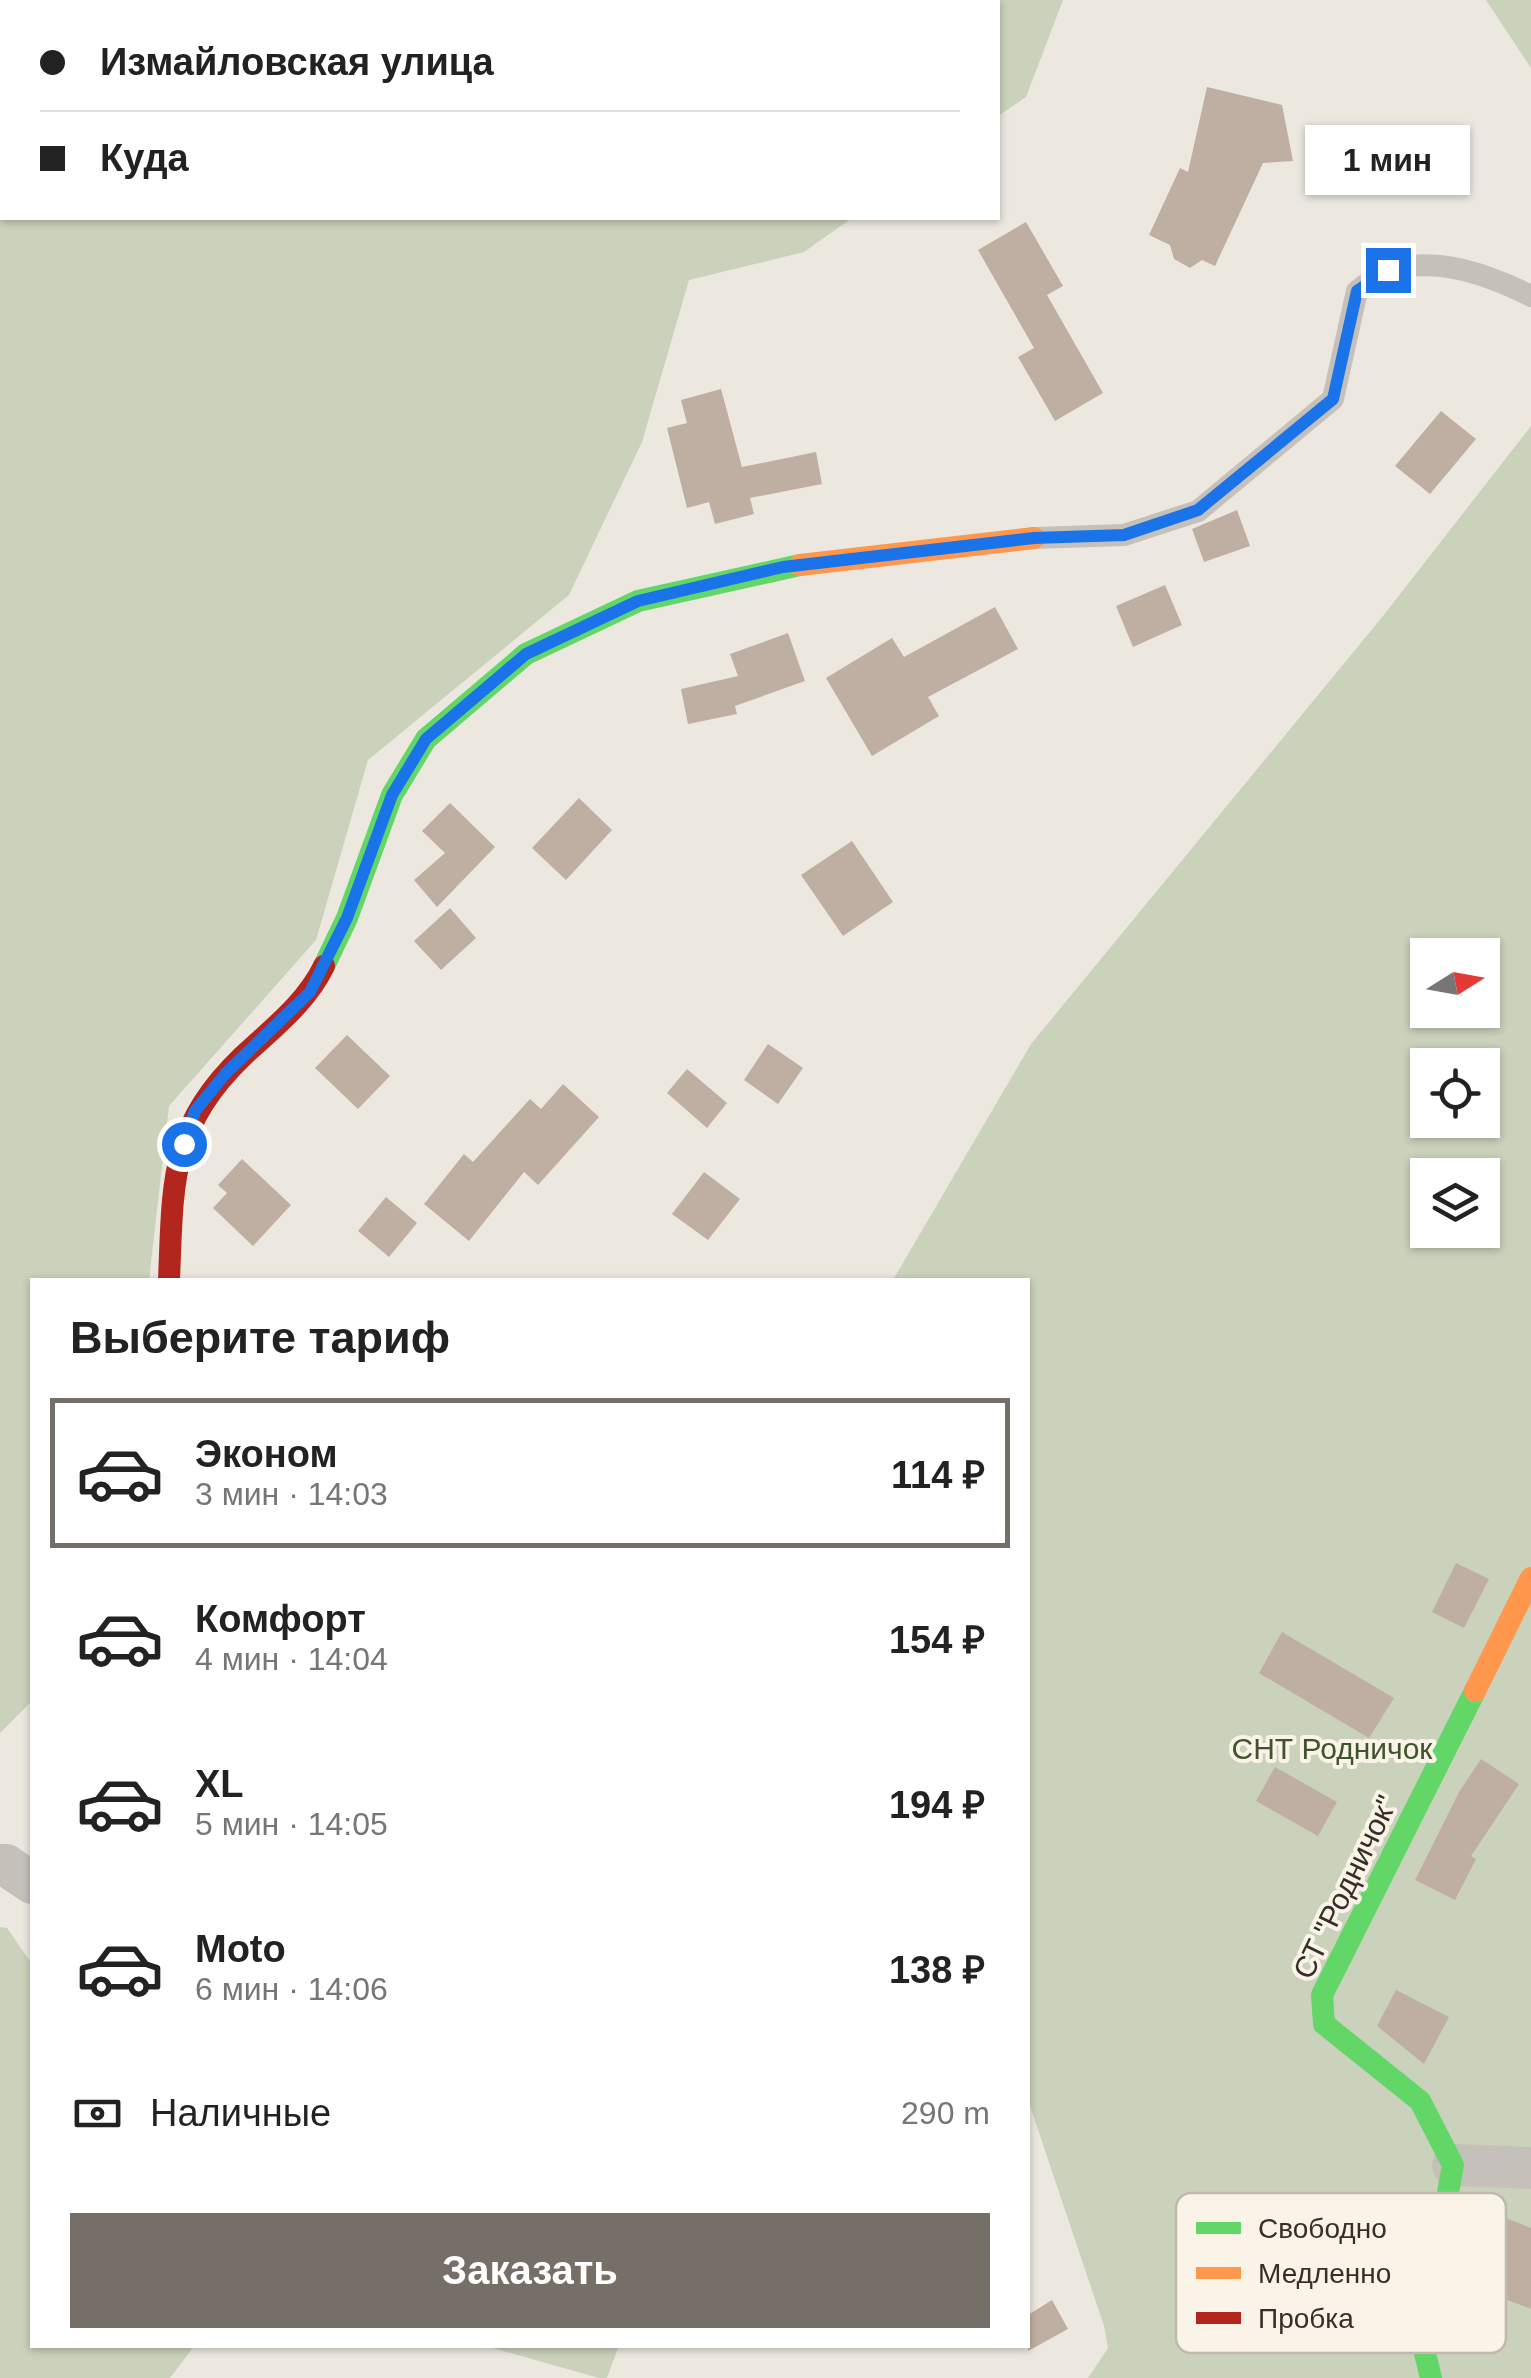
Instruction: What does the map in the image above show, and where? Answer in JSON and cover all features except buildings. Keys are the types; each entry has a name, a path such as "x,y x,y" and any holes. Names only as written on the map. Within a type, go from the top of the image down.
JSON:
{"street":[{"path":"169,1278 173,1177 195,1111 226,1073 310,992 347,918 392,795 426,739 526,654 638,601 783,567 1034,538"},
{"name":"СТ \"Родничок\"","path":"1453,2165 1420,2101 1324,2024 1320,2008 1322,1996 1531,1578"},
{"path":"0,1866 6,1865 30,1882"},
{"path":"1446,2193 1453,2165 1531,2168"},
{"path":"1425,2353 1431,2378"}],"lane":[{"path":"1034,538 1124,535 1198,510 1333,399 1357,291 1388,270 1428,266 1488,275 1531,296"}],"green space":[{"path":"1000,0 1063,0 1026,97 1000,115"},
{"path":"1486,0 1531,0 1531,68"},
{"path":"0,220 849,220 804,252 689,280 642,442 569,595 368,760 316,940 169,1106 149,1278 30,1278 30,1703 0,1733"},
{"name":"СНТ Родничок","path":"1531,426 1531,2378 1088,2378 1108,2348 1104,2326 1030,2106 1030,1278 894,1278 1031,1044 1383,616"},
{"path":"0,1927 7,1928 30,1961 30,2348 193,2348 170,2378 0,2378"},
{"path":"493,2348 618,2348 607,2378"}],"traffic: fast":[{"path":"324,966 347,918 392,795 426,739 526,654 638,601 800,565"},
{"path":"1448,2193 1453,2165 1420,2101 1324,2024 1322,1995 1475,1691"},
{"path":"1425,2353 1431,2378"}],"traffic: slow":[{"path":"800,565 1034,538"},
{"path":"1475,1691 1531,1578"}],"traffic: jam":[{"path":"169,1278 175,1186 188,1133 219,1082 298,1003 324,966"}],"route":[{"path":"184,1144 195,1111 226,1073 310,992 347,918 392,795 426,739 526,654 638,601 783,567 1034,538 1124,535 1198,510 1333,399 1357,291 1388,270"}]}
